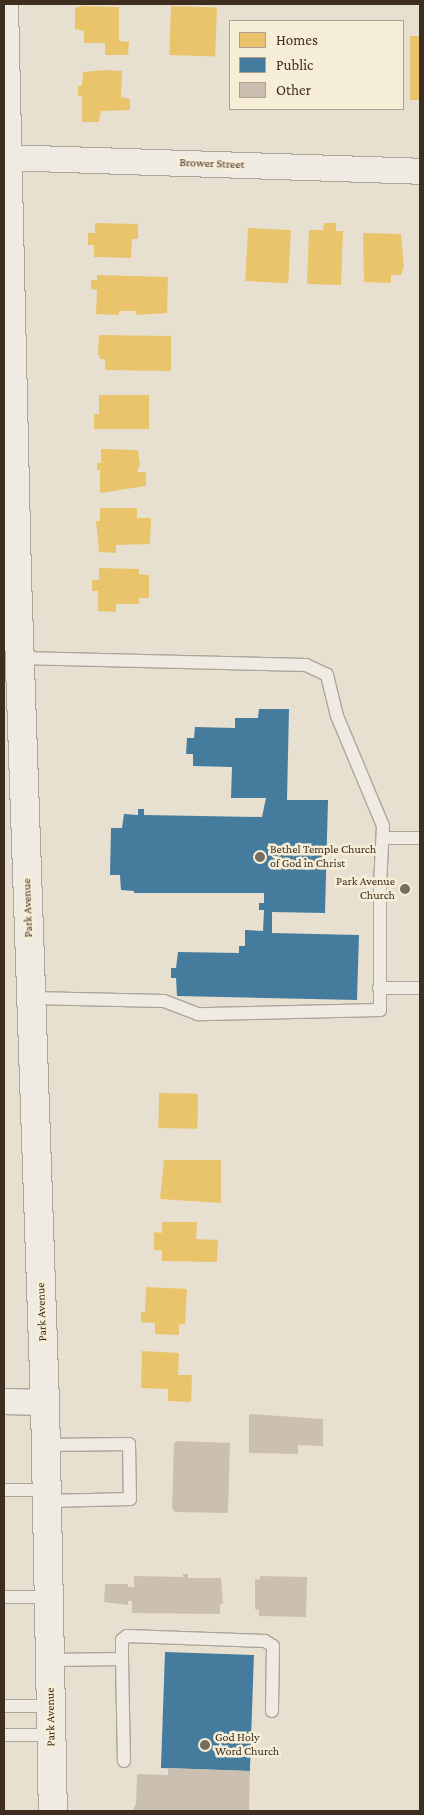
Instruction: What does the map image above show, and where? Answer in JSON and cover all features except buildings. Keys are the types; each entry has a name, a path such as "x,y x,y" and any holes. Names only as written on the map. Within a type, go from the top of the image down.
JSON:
{"main road":[{"name":"Park Avenue","path":"4,4 10,577 20,658 45,1402 53,1811"}],"street":[{"name":"Brower Street","path":"5,157 420,171"},
{"path":"4,1401 45,1402"}],"lane":[{"path":"20,658 306,665 327,675 337,716 383,826 380,1010 198,1014 164,1001 31,998"},
{"path":"382,838 420,838"},
{"path":"379,988 420,988"},
{"path":"4,1490 47,1495 130,1499 129,1444 46,1445"},
{"path":"4,1597 49,1596"},
{"path":"124,1761 122,1640 127,1636 265,1641 273,1646 272,1711"},
{"path":"50,1660 122,1659"},
{"path":"4,1706 51,1706"},
{"path":"4,1735 52,1735"}],"place":[{"name":"Bethel Temple Church of God in Christ","path":"260,857"},
{"name":"Park Avenue Church","path":"405,889"},
{"name":"God Holy Word Church","path":"205,1745"}]}
